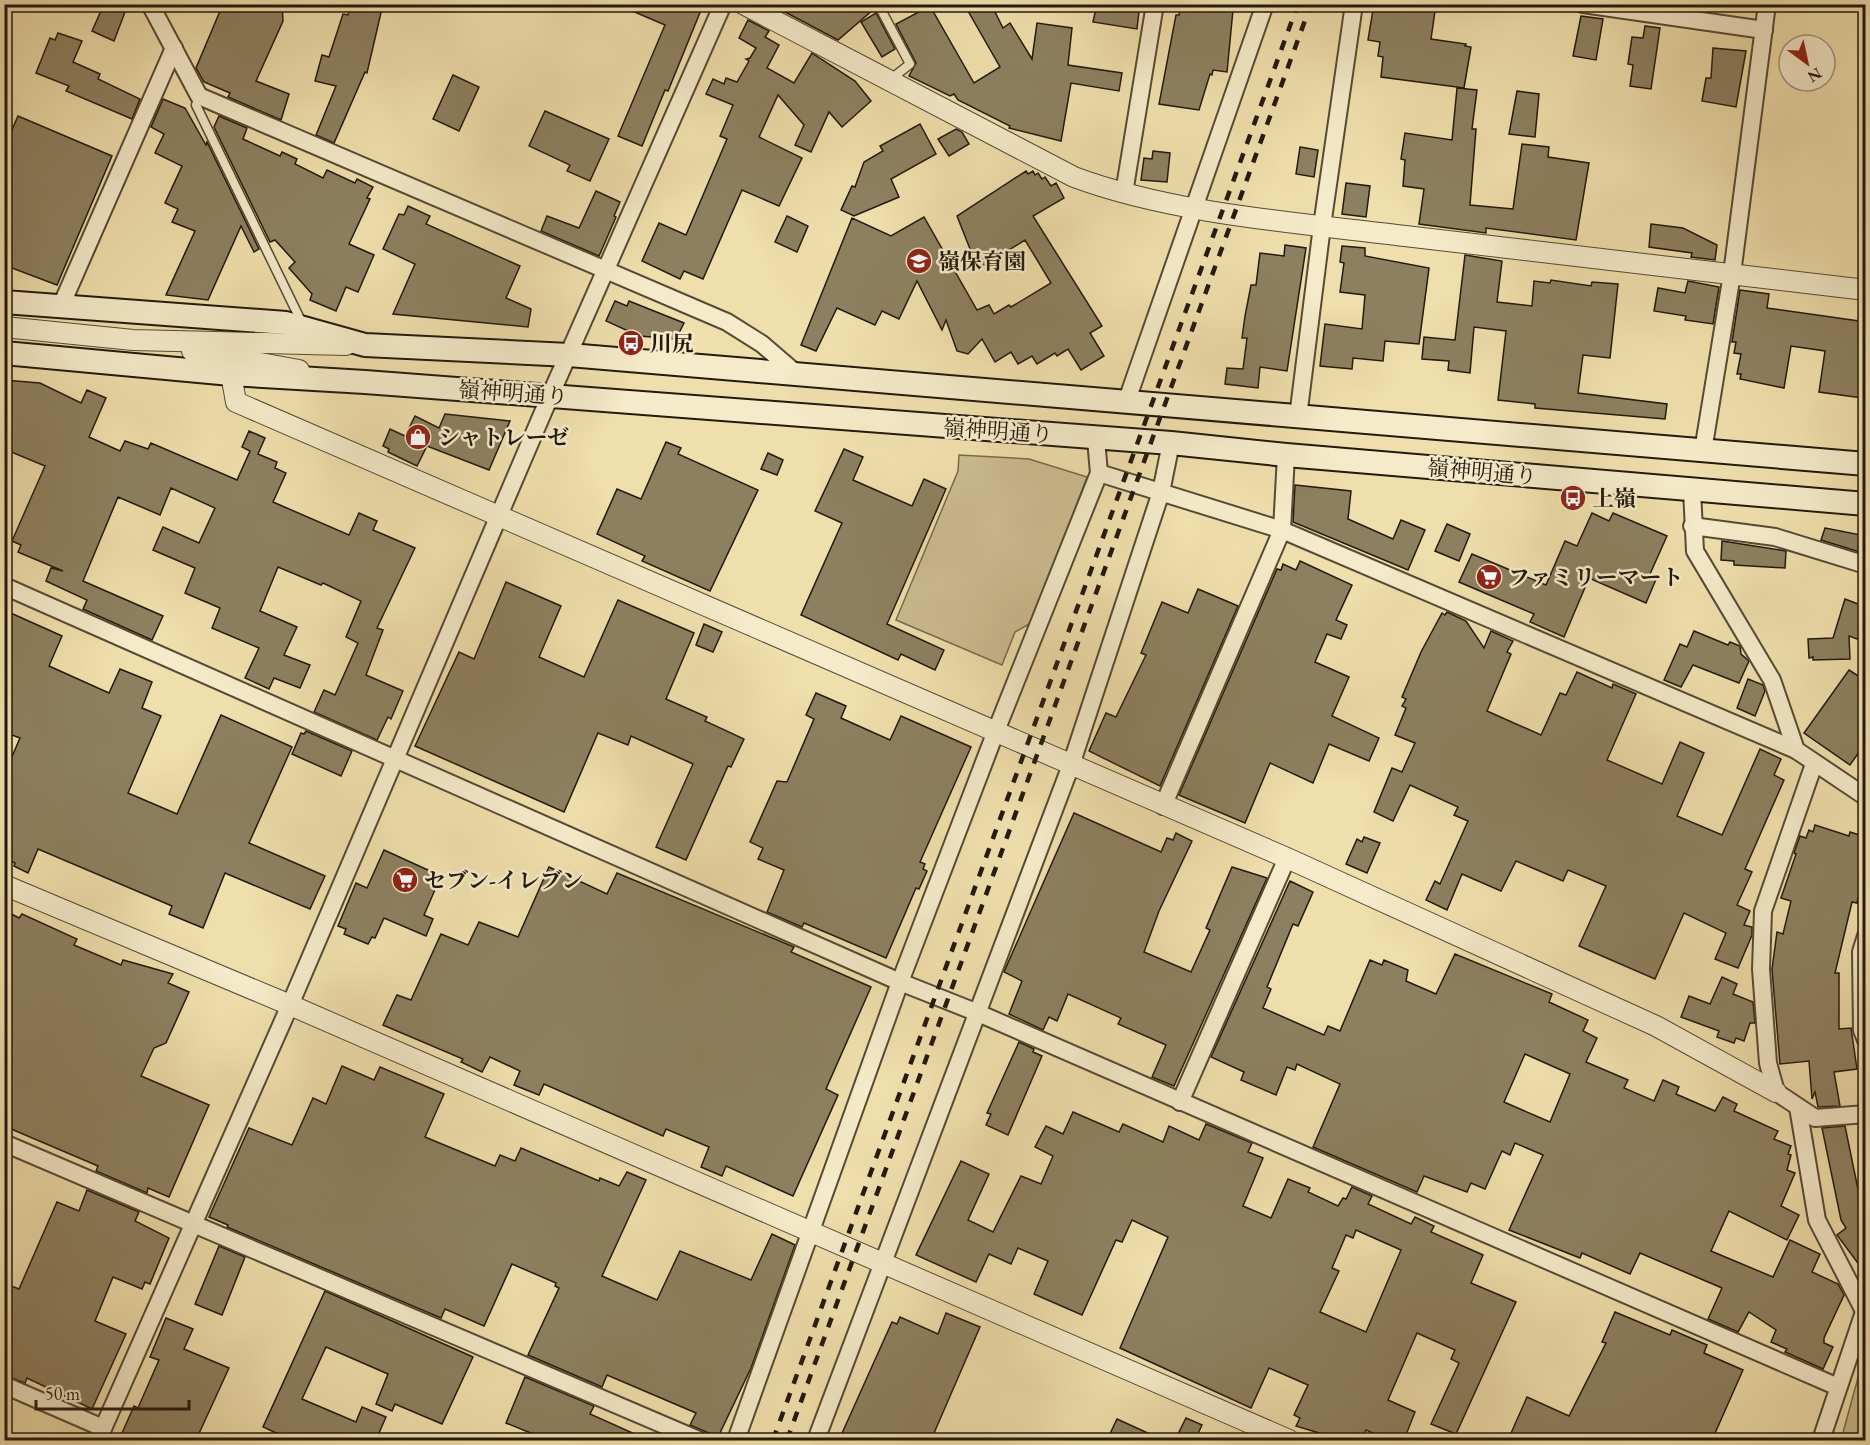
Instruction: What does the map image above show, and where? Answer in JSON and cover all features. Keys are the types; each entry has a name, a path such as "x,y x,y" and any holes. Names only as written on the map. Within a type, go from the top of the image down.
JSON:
{"main road":[{"path":"4,302 286,323 365,345"},
{"name":"嶺神明通り","path":"365,345 570,355 1866,464"},
{"path":"4,353 231,374 365,382"},
{"name":"嶺神明通り","path":"365,382 1171,443 1286,455 1866,504"}],"street":[{"path":"150,4 199,96 727,322 762,344 798,375"},
{"path":"4,1385 104,1436 193,1222 290,1005 550,396 723,4"},
{"path":"743,4 1074,177 1124,193 1192,207 1322,226 1866,290"},
{"path":"1124,193 1155,4"},
{"path":"1125,403 1265,4"},
{"path":"1298,417 1322,226 1354,4"},
{"path":"1583,4 1764,30"},
{"path":"1703,451 1732,274 1767,4"},
{"path":"61,306 174,48"},
{"name":"嶺神明通り","path":"4,327 133,340 365,382"},
{"name":"嶺神明通り","path":"133,340 365,345"},
{"path":"231,374 236,402 1287,858 1656,1026 1776,1092 1815,1118 1866,1114"},
{"path":"736,1440 900,982 996,731 1099,472 1096,439"},
{"path":"816,1440 1071,765 1161,492 1171,443"},
{"path":"1163,806 1282,530 1286,455"},
{"path":"1099,472 1282,530 1796,750 1866,797"},
{"path":"1692,490 1695,551 1772,680 1796,750"},
{"path":"1692,526 1775,537 1866,565"},
{"path":"4,586 900,982 978,1013 1838,1387"},
{"path":"1776,1092 1768,1063 1761,969 1762,911 1814,764"},
{"path":"1180,1102 1287,858"},
{"path":"4,885 290,1005 1289,1440"},
{"path":"1866,936 1861,952 1862,1030 1866,1040"},
{"path":"1798,1107 1817,1220 1864,1307 1860,1336 1838,1387 1821,1440"},
{"path":"4,1143 699,1440"}],"lane":[{"path":"878,4 910,64 889,81"},
{"path":"199,96 196,105 305,328"}],"shaded area":[{"path":"959,455 1029,459 1087,477 1033,622 1015,632 1002,665 896,620 958,471"},
{"path":"1865,1352 1865,1440 1841,1440"}],"building":[{"path":"104,4 128,4 114,41 92,31"},
{"path":"223,4 282,4 283,21 256,81 289,94 281,120 228,97 230,93 204,82 196,68"},
{"path":"351,4 383,4 367,73 365,72 334,143 316,135 336,86 315,81 322,55 329,57 343,14 348,15"},
{"path":"616,4 690,4 701,10 668,91 665,90 642,146 618,136 665,25"},
{"path":"770,4 872,4 874,9 838,40"},
{"path":"964,4 991,4 1003,28 1010,23 1032,59 1037,23 1072,28 1068,65 1122,73 1119,91 1071,83 1061,141 1009,128 1010,126 958,100 954,94 950,96 909,76 916,63 896,24 930,6 974,83 1000,67"},
{"path":"1097,4 1114,4 1114,8 1139,11 1137,29 1093,22"},
{"path":"1181,4 1233,10 1227,72 1213,70 1212,75 1210,74 1199,110 1159,104 1176,15 1179,15"},
{"path":"1374,4 1436,4 1431,39 1466,44 1465,46 1471,47 1464,88 1381,77 1383,57 1378,56 1380,42 1368,40"},
{"path":"876,13 895,49 882,57 861,22"},
{"path":"1581,16 1603,19 1596,60 1573,56"},
{"path":"748,20 769,31 765,37 779,45 767,68 794,83 812,53 855,81 871,101 842,127 829,112 811,152 795,145 804,125 778,95 759,137 802,158 779,206 742,190 703,279 684,271 680,279 642,261 659,223 686,235 727,139 720,136 733,105 706,94 713,79 724,84 726,78 737,82 749,61 746,59 750,58 756,48 739,38"},
{"path":"1645,26 1660,28 1651,89 1630,86 1633,65 1628,64 1632,37 1643,38"},
{"path":"58,33 82,41 73,62 100,74 98,79 140,99 132,119 66,91 69,86 36,73 50,38 55,40"},
{"path":"1713,48 1746,51 1736,107 1702,101 1706,78 1711,78"},
{"path":"453,75 479,87 459,131 433,119"},
{"path":"1457,88 1477,90 1472,129 1476,129 1470,205 1513,209 1522,144 1549,147 1548,157 1589,163 1576,240 1486,228 1486,233 1419,224 1424,189 1403,186 1405,160 1401,159 1405,133 1452,140"},
{"path":"1517,91 1539,94 1535,137 1509,134"},
{"path":"163,99 185,108 206,145 207,142 259,249 254,252 241,226 208,300 166,295 195,231 172,222 178,209 165,203 182,166 155,153 164,134 151,127"},
{"path":"545,111 609,139 590,181 567,171 570,165 529,146"},
{"path":"18,116 112,156 57,285 4,265 4,148"},
{"path":"219,116 247,128 243,139 280,156 282,152 297,159 295,164 323,178 327,170 355,183 357,179 373,187 367,198 370,199 349,244 374,255 358,292 346,287 336,311 310,300 312,294 289,268 295,262 275,240 270,242 214,127"},
{"path":"920,124 936,154 891,179 899,197 854,216 841,210 852,186 855,187 864,162 883,151 880,146"},
{"path":"956,129 962,132 969,144 949,156 938,139"},
{"path":"1300,147 1318,150 1314,177 1296,174"},
{"path":"1153,151 1170,153 1167,182 1141,180 1144,158 1152,159"},
{"path":"1026,171 1028,174 1033,171 1035,175 1038,173 1042,179 1045,177 1051,186 1056,183 1064,198 1033,216 1102,326 1090,333 1104,356 1081,370 1068,349 1057,356 1055,353 1037,364 1032,356 1018,364 1011,352 995,362 982,339 968,354 957,351 946,320 942,330 917,281 899,319 882,311 875,325 837,308 816,351 801,345 852,218 891,236 924,217 977,310 989,305 994,314 1009,305 1011,307 1051,283 1025,240 978,269 957,216"},
{"path":"1346,183 1370,186 1366,217 1342,214"},
{"path":"596,191 620,202 599,256 541,231 547,216 579,228"},
{"path":"408,206 430,216 426,224 520,266 506,298 531,309 528,327 393,314 415,264 383,249 399,214 404,215"},
{"path":"787,216 808,226 797,252 775,242"},
{"path":"1651,224 1683,228 1717,245 1715,260 1691,257 1692,253 1649,247"},
{"path":"1285,245 1306,248 1287,371 1260,367 1258,388 1225,384 1227,368 1243,369 1247,338 1242,338 1245,316 1251,285 1256,285 1260,253 1284,256"},
{"path":"1342,246 1365,248 1365,256 1429,268 1419,344 1385,341 1383,361 1353,358 1352,369 1320,366 1325,324 1362,329 1365,295 1340,292 1344,263 1340,262"},
{"path":"1465,255 1502,261 1497,302 1532,306 1534,281 1550,283 1551,280 1591,286 1592,282 1618,284 1610,358 1583,355 1578,393 1667,404 1665,419 1535,408 1535,404 1498,400 1506,331 1474,327 1470,373 1448,370 1449,361 1422,359 1424,337 1455,340"},
{"path":"1688,281 1719,287 1713,324 1685,320 1686,316 1654,311 1658,288 1685,293"},
{"path":"1740,290 1769,294 1767,308 1866,322 1866,374 1862,398 1819,392 1825,351 1791,346 1784,388 1740,379 1741,374 1737,374 1741,354 1734,353 1736,342 1732,342"},
{"path":"615,301 627,306 629,301 684,323 676,339 639,336 606,321"},
{"path":"4,380 40,383 81,403 87,390 106,398 89,437 120,451 125,441 148,449 151,443 237,480 250,451 242,447 249,431 265,438 258,454 277,462 275,468 286,473 273,502 349,535 359,513 377,521 373,530 415,548 377,628 383,630 366,675 403,691 391,719 388,717 377,740 314,712 324,690 335,695 358,643 346,637 361,601 323,583 321,585 278,567 260,611 297,627 284,655 310,665 300,688 274,678 269,689 245,678 259,648 212,628 220,608 185,593 195,568 153,550 163,527 199,543 215,508 171,488 160,515 118,497 83,581 163,616 152,640 83,609 87,600 46,581 51,568 63,571 18,552 21,545 12,541 45,466 4,449"},
{"path":"445,414 510,421 489,470 427,446 417,466 388,452 389,449 383,446 390,429 405,436 415,416 439,428"},
{"path":"666,442 681,448 678,454 758,490 710,591 642,561 645,556 597,534 617,489 641,499"},
{"path":"844,449 863,457 853,480 912,506 924,479 946,489 887,624 944,650 935,670 901,654 898,660 801,615 842,523 815,511"},
{"path":"768,453 783,460 777,475 761,469"},
{"path":"1295,485 1351,491 1348,519 1393,539 1401,520 1425,530 1408,570 1293,522"},
{"path":"1592,513 1609,521 1613,513 1667,536 1650,574 1657,577 1646,603 1589,578 1564,637 1530,622 1534,614 1459,582 1472,554 1546,585 1565,541 1577,546"},
{"path":"1447,524 1470,534 1459,561 1435,551"},
{"path":"1825,528 1866,536 1866,554 1821,540"},
{"path":"1722,541 1786,551 1785,568 1734,565 1734,561 1721,560"},
{"path":"1300,561 1352,585 1336,620 1347,625 1341,639 1327,634 1315,662 1349,677 1332,716 1379,738 1369,761 1329,744 1313,783 1270,763 1245,823 1179,795 1277,569 1281,570 1283,564 1296,570"},
{"path":"506,582 561,606 539,657 584,677 618,600 694,633 666,699 707,717 705,721 744,739 731,767 728,766 686,860 656,847 693,764 631,736 628,745 598,733 564,812 415,746 459,652 474,659"},
{"path":"1198,589 1238,606 1160,786 1089,751 1106,713 1116,717 1146,655 1141,653 1162,602 1188,613"},
{"path":"1845,599 1866,607 1866,620 1860,640 1849,636 1850,659 1813,660 1813,657 1809,658 1808,639 1833,638"},
{"path":"4,610 62,636 49,666 109,693 120,669 152,682 142,708 161,716 128,793 177,814 221,715 292,747 249,843 325,876 310,909 225,873 203,928 169,914 172,906 38,849 28,873 4,858 4,775 20,738 4,732"},
{"path":"1447,612 1466,621 1484,648 1491,631 1513,641 1507,652 1511,654 1487,711 1541,735 1560,693 1566,695 1577,672 1612,688 1613,684 1636,694 1607,760 1662,784 1680,742 1704,753 1677,816 1722,835 1760,749 1781,759 1774,775 1784,780 1745,869 1752,872 1737,905 1750,911 1744,925 1752,927 1752,935 1738,968 1715,959 1726,933 1684,913 1655,979 1579,946 1606,886 1568,870 1563,881 1516,861 1501,891 1462,874 1447,910 1426,900 1435,881 1440,884 1468,821 1454,815 1458,807 1410,785 1393,821 1374,812 1392,768 1402,772 1415,743 1395,735 1406,708 1402,706 1406,699 1402,697 1421,652 1442,613 1445,615"},
{"path":"704,624 722,632 713,652 696,645"},
{"path":"1694,631 1728,645 1730,642 1740,646 1741,654 1749,661 1739,683 1693,665 1681,687 1664,680 1680,644 1687,647"},
{"path":"1849,670 1866,681 1866,742 1850,765 1804,733"},
{"path":"1748,679 1763,685 1765,691 1755,716 1737,708"},
{"path":"816,693 846,706 841,718 890,740 901,716 971,747 920,862 925,864 923,869 927,871 919,889 916,888 886,958 804,923 802,927 767,912 784,870 758,859 763,848 750,842 777,781 787,782 814,719 806,715"},
{"path":"306,731 352,751 341,776 292,754 301,733 304,734"},
{"path":"1074,813 1161,852 1167,838 1173,840 1176,833 1192,841 1159,911 1144,952 1191,972 1210,930 1206,928 1232,867 1267,878 1174,1086 1152,1077 1166,1045 1118,1024 1121,1018 1068,994 1057,1021 1049,1017 1043,1030 1009,1014 1022,981 1004,972"},
{"path":"1815,825 1849,836 1850,832 1866,837 1866,883 1857,903 1852,902 1835,973 1839,973 1839,1029 1851,1028 1857,1069 1834,1072 1840,1106 1818,1107 1815,1092 1812,1099 1809,1061 1780,1064 1772,969 1777,932 1783,934 1791,901 1781,898 1800,836 1806,838 1809,830 1813,832"},
{"path":"1364,837 1380,843 1367,873 1346,864 1357,839 1362,842"},
{"path":"384,850 441,876 424,915 433,919 426,936 384,918 375,938 372,937 368,944 344,934 346,929 338,926 356,883 367,888"},
{"path":"549,867 607,894 617,873 794,947 791,952 871,987 826,1089 838,1095 793,1196 726,1166 722,1176 701,1167 709,1147 666,1129 663,1136 544,1084 539,1095 514,1085 520,1071 490,1057 482,1072 461,1062 463,1059 383,1025 397,995 411,1000 441,934 468,945 479,922 518,937"},
{"path":"1290,881 1313,892 1298,926 1293,924 1267,987 1271,989 1263,1008 1324,1035 1328,1026 1340,1031 1370,960 1382,965 1384,960 1408,970 1406,981 1436,994 1455,954 1552,994 1549,1002 1588,1020 1583,1031 1597,1038 1586,1062 1628,1080 1624,1088 1654,1101 1663,1080 1679,1087 1676,1094 1715,1111 1723,1097 1737,1104 1734,1111 1778,1131 1774,1139 1791,1146 1787,1170 1795,1173 1781,1206 1799,1215 1787,1240 1729,1211 1711,1251 1773,1277 1790,1240 1820,1254 1812,1272 1838,1284 1844,1295 1824,1338 1824,1343 1833,1347 1823,1369 1785,1352 1787,1349 1771,1342 1776,1330 1749,1312 1738,1332 1708,1319 1722,1288 1640,1253 1630,1274 1582,1253 1580,1258 1509,1230 1543,1155 1515,1143 1510,1155 1502,1151 1485,1189 1471,1183 1467,1192 1424,1176 1417,1192 1313,1147 1340,1084 1297,1064 1295,1070 1287,1067 1276,1095 1241,1080 1244,1072 1211,1057","holes":["1525,1054 1570,1074 1550,1122 1504,1102"]},
{"path":"4,910 19,918 22,914 77,939 74,945 121,965 123,960 173,974 168,983 189,992 166,1043 154,1048 141,1076 209,1105 169,1197 148,1188 147,1193 96,1171 98,1166 4,1126"},
{"path":"1722,977 1737,984 1733,994 1753,1002 1755,1023 1750,1023 1744,1041 1736,1038 1734,1043 1717,1037 1719,1031 1681,1017 1689,996 1710,1004"},
{"path":"1019,1042 1034,1049 1033,1052 1042,1056 1008,1135 986,1125 991,1114 987,1113"},
{"path":"342,1066 374,1080 380,1067 444,1094 425,1137 495,1166 500,1155 515,1161 521,1148 599,1181 600,1178 619,1186 627,1172 646,1180 602,1276 657,1300 680,1251 751,1280 772,1234 795,1245 751,1368 718,1437 690,1425 696,1413 607,1375 602,1387 528,1355 559,1288 555,1286 556,1283 512,1264 484,1326 445,1309 441,1318 227,1227 228,1225 209,1217 249,1128 292,1145 313,1098 326,1104"},
{"path":"1073,1112 1119,1132 1123,1124 1163,1142 1169,1126 1199,1140 1206,1124 1252,1143 1248,1152 1263,1158 1243,1206 1271,1218 1288,1179 1310,1188 1308,1192 1338,1206 1343,1198 1346,1199 1352,1187 1372,1196 1368,1204 1411,1224 1415,1217 1434,1226 1431,1232 1483,1255 1471,1283 1516,1302 1456,1434 1431,1424 1459,1363 1451,1359 1455,1350 1417,1333 1388,1400 1415,1412 1404,1440 1389,1440 1366,1430 1362,1440 1342,1440 1296,1426 1300,1418 1294,1415 1308,1385 1269,1368 1251,1408 1120,1348 1168,1237 1132,1220 1122,1242 1116,1240 1082,1315 1034,1294 1048,1261 1018,1248 1011,1264 989,1254 976,1282 916,1255 961,1161 989,1174 968,1220 993,1232 1021,1176 1041,1184 1053,1156 1035,1147 1046,1126 1063,1134","holes":["1356,1230 1401,1250 1366,1332 1320,1312 1339,1271 1332,1268 1346,1235 1353,1238"]},
{"path":"1845,1126 1861,1204 1866,1201 1866,1274 1837,1235 1846,1228 1841,1220 1822,1128"},
{"path":"87,1190 139,1212 135,1221 169,1238 150,1284 145,1282 142,1289 113,1277 95,1321 126,1334 92,1409 27,1378 25,1383 4,1375 4,1283 19,1289 57,1202 79,1211"},
{"path":"219,1246 245,1257 222,1315 195,1304"},
{"path":"325,1291 473,1357 442,1424 395,1404 392,1411 376,1404 388,1374 326,1347 302,1399 356,1422 362,1407 386,1417 376,1440 291,1440 263,1427"},
{"path":"1615,1312 1670,1335 1672,1330 1707,1345 1704,1353 1743,1370 1712,1440 1508,1440 1527,1397 1569,1416 1606,1343 1602,1342"},
{"path":"946,1313 980,1327 931,1440 839,1440 892,1322 897,1324 900,1317 938,1334"},
{"path":"166,1318 193,1329 184,1349 229,1368 196,1440 119,1440 134,1406 138,1408 159,1360 150,1357"},
{"path":"525,1377 594,1406 590,1414 648,1440 536,1440 538,1436 506,1423"},
{"path":"1186,1418 1202,1425 1195,1440 1175,1440"},
{"path":"1117,1419 1163,1440 1107,1440"}],"railway":[{"path":"773,1440 1298,4"},
{"path":"787,1440 1311,4"}],"place":[{"name":"嶺保育園","path":"919,261"},
{"name":"川尻","path":"631,343"},
{"name":"シャトレーゼ","path":"418,437"},
{"name":"上嶺","path":"1573,498"},
{"name":"ファミリーマート","path":"1489,577"},
{"name":"セブン-イレブン","path":"405,880"}]}
